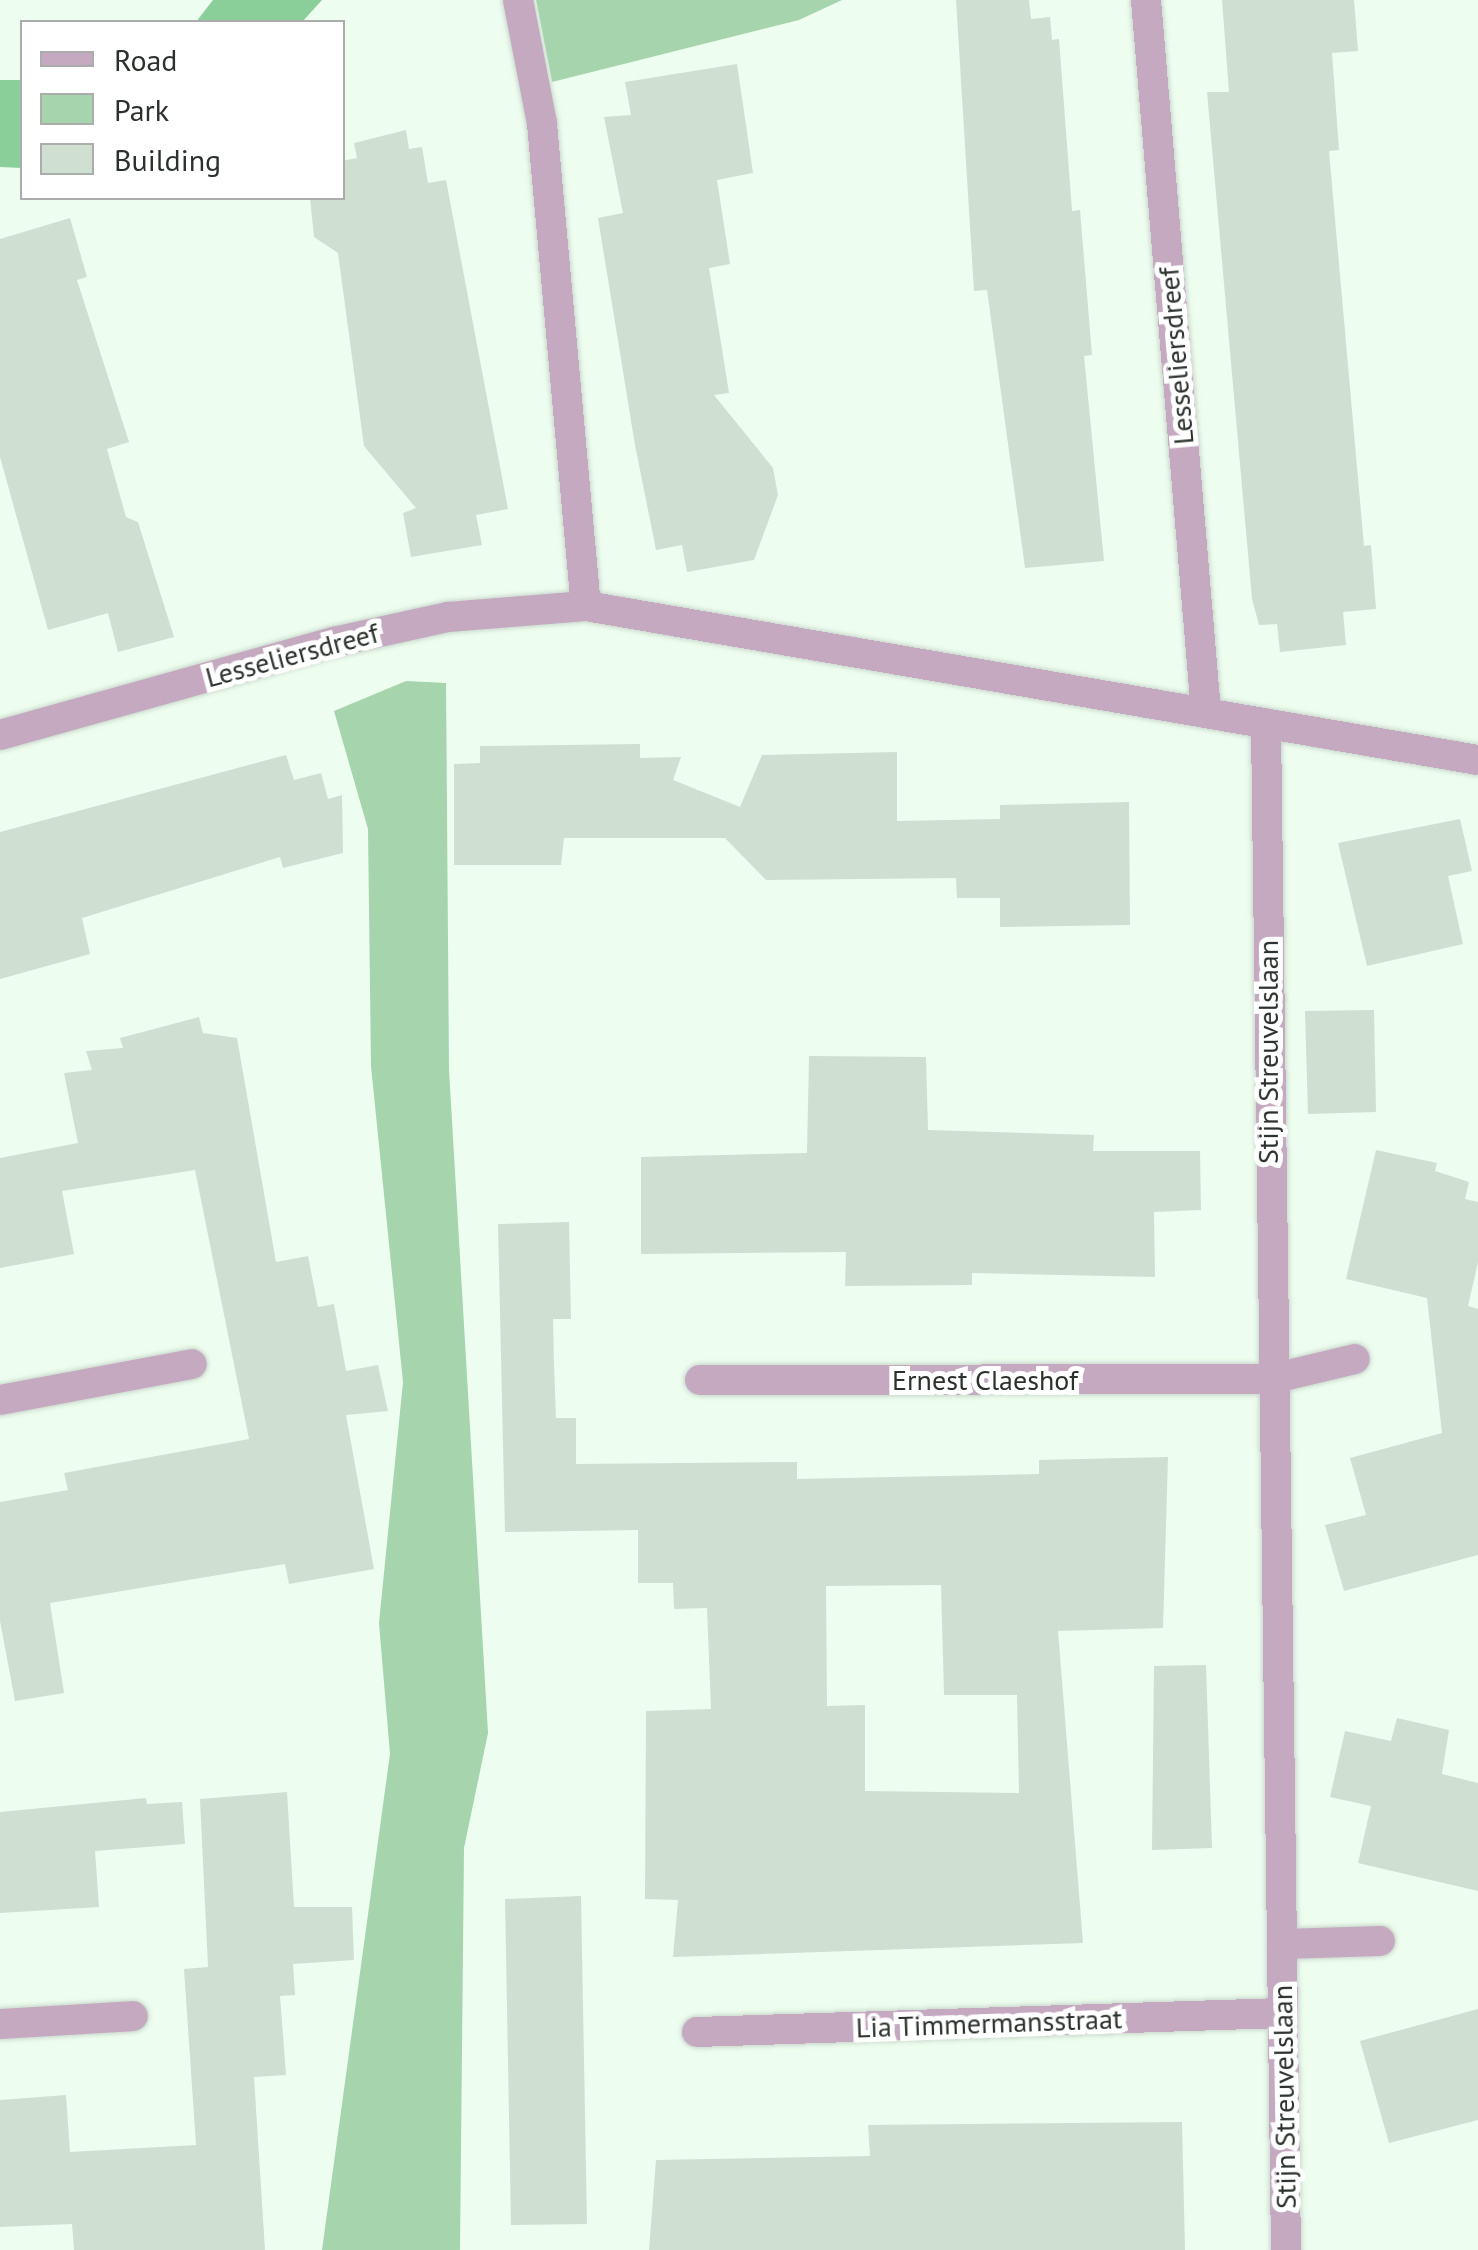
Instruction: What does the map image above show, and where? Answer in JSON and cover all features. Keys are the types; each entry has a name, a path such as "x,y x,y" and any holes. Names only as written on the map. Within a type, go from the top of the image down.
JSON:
{"street":[{"path":"518,0 542,124 586,606"},
{"name":"Lesseliersdreef","path":"1146,0 1206,712"},
{"name":"Lesseliersdreef","path":"1,730 362,635 448,617 586,606 1478,760"},
{"name":"Stijn Streuvelslaan","path":"1266,725 1270,1379 1284,1944 1281,2014 1286,2250"},
{"path":"1270,1379 1354,1359"},
{"path":"0,1400 192,1364"},
{"name":"Ernest Claeshof","path":"700,1380 1270,1379"},
{"path":"1284,1944 1380,1940"},
{"name":"Lia Timmermansstraat","path":"698,2032 1281,2014"},
{"path":"0,2024 134,2016"}],"green space":[{"path":"536,0 842,0 799,20 552,82"},
{"path":"406,681 446,683 449,1070 488,1733 464,1848 460,2250 322,2250 390,1754 379,1623 403,1382 371,1066 368,829 334,711"}],"shaded area":[{"path":"213,0 322,0 304,20 198,20"},
{"path":"0,80 20,80 20,168 0,167"}],"building":[{"path":"956,0 1029,0 1031,19 1050,17 1052,40 1059,39 1072,211 1080,210 1092,355 1084,356 1104,561 1025,568 987,290 974,291"},
{"path":"1222,0 1354,0 1358,51 1332,53 1339,150 1329,151 1364,546 1371,545 1376,609 1343,612 1346,645 1280,652 1277,624 1259,625 1252,599 1207,92 1229,92"},
{"path":"737,64 753,173 717,180 730,264 709,268 729,393 714,395 773,468 778,495 754,560 687,572 682,545 656,550 635,445 598,218 623,213 604,117 631,115 625,82"},
{"path":"406,130 409,149 422,147 428,183 446,180 508,509 476,515 482,545 411,557 403,513 416,508 364,446 338,253 314,237 310,200 345,200 345,160 357,158 354,143"},
{"path":"70,218 87,277 77,280 129,442 107,449 126,517 138,522 174,637 118,652 108,613 48,630 0,457 0,239"},
{"path":"640,744 640,758 681,757 673,780 740,807 762,755 897,752 897,821 1000,819 1000,805 1129,802 1130,925 1000,927 1000,898 957,898 956,878 766,880 725,838 564,838 561,865 454,865 454,764 480,763 480,746"},
{"path":"286,755 294,780 321,773 328,799 342,795 343,853 283,868 280,857 82,918 90,954 0,979 0,832"},
{"path":"1460,819 1472,871 1448,876 1463,944 1367,966 1338,843"},
{"path":"1374,1010 1376,1112 1308,1114 1305,1011"},
{"path":"199,1017 203,1033 237,1038 276,1262 308,1256 318,1307 334,1304 346,1371 378,1365 388,1411 346,1415 374,1569 289,1584 285,1564 50,1603 64,1693 15,1701 0,1621 0,1502 68,1490 64,1473 249,1439 195,1170 62,1191 74,1254 0,1268 0,1158 78,1143 64,1073 92,1070 86,1051 123,1048 120,1038"},
{"path":"809,1056 926,1057 928,1130 1094,1135 1093,1151 1200,1151 1201,1210 1154,1212 1155,1277 972,1273 972,1285 845,1286 846,1252 641,1254 641,1157 807,1153"},
{"path":"1376,1150 1437,1163 1435,1171 1469,1182 1465,1199 1478,1202 1478,1262 1468,1306 1478,1309 1478,1555 1344,1591 1325,1525 1366,1515 1350,1458 1442,1433 1427,1298 1346,1279"},
{"path":"569,1222 571,1319 553,1319 554,1365 556,1418 576,1418 576,1464 797,1462 797,1479 1039,1474 1039,1460 1168,1457 1163,1628 1058,1631 1083,1943 673,1957 678,1900 645,1899 646,1711 711,1709 707,1608 674,1609 673,1583 638,1583 638,1530 505,1532 498,1224","holes":["941,1585 944,1695 1017,1695 1019,1793 865,1791 865,1705 827,1706 826,1586"]},
{"path":"1206,1665 1212,1848 1152,1850 1154,1666"},
{"path":"1397,1718 1449,1730 1442,1774 1478,1783 1478,1891 1358,1863 1371,1806 1330,1797 1345,1731 1391,1741"},
{"path":"287,1792 294,1907 352,1907 354,1960 293,1964 295,1995 280,1996 286,2075 254,2077 265,2250 74,2250 72,2224 0,2227 0,2100 66,2095 70,2152 196,2145 184,1969 208,1967 200,1799"},
{"path":"146,1798 147,1804 182,1802 185,1844 95,1851 99,1907 0,1913 0,1812"},
{"path":"581,1896 587,2224 511,2225 505,1899"},
{"path":"1478,2009 1478,2120 1389,2143 1360,2041"},
{"path":"1182,2122 1185,2250 649,2250 656,2160 870,2156 868,2125"}]}
